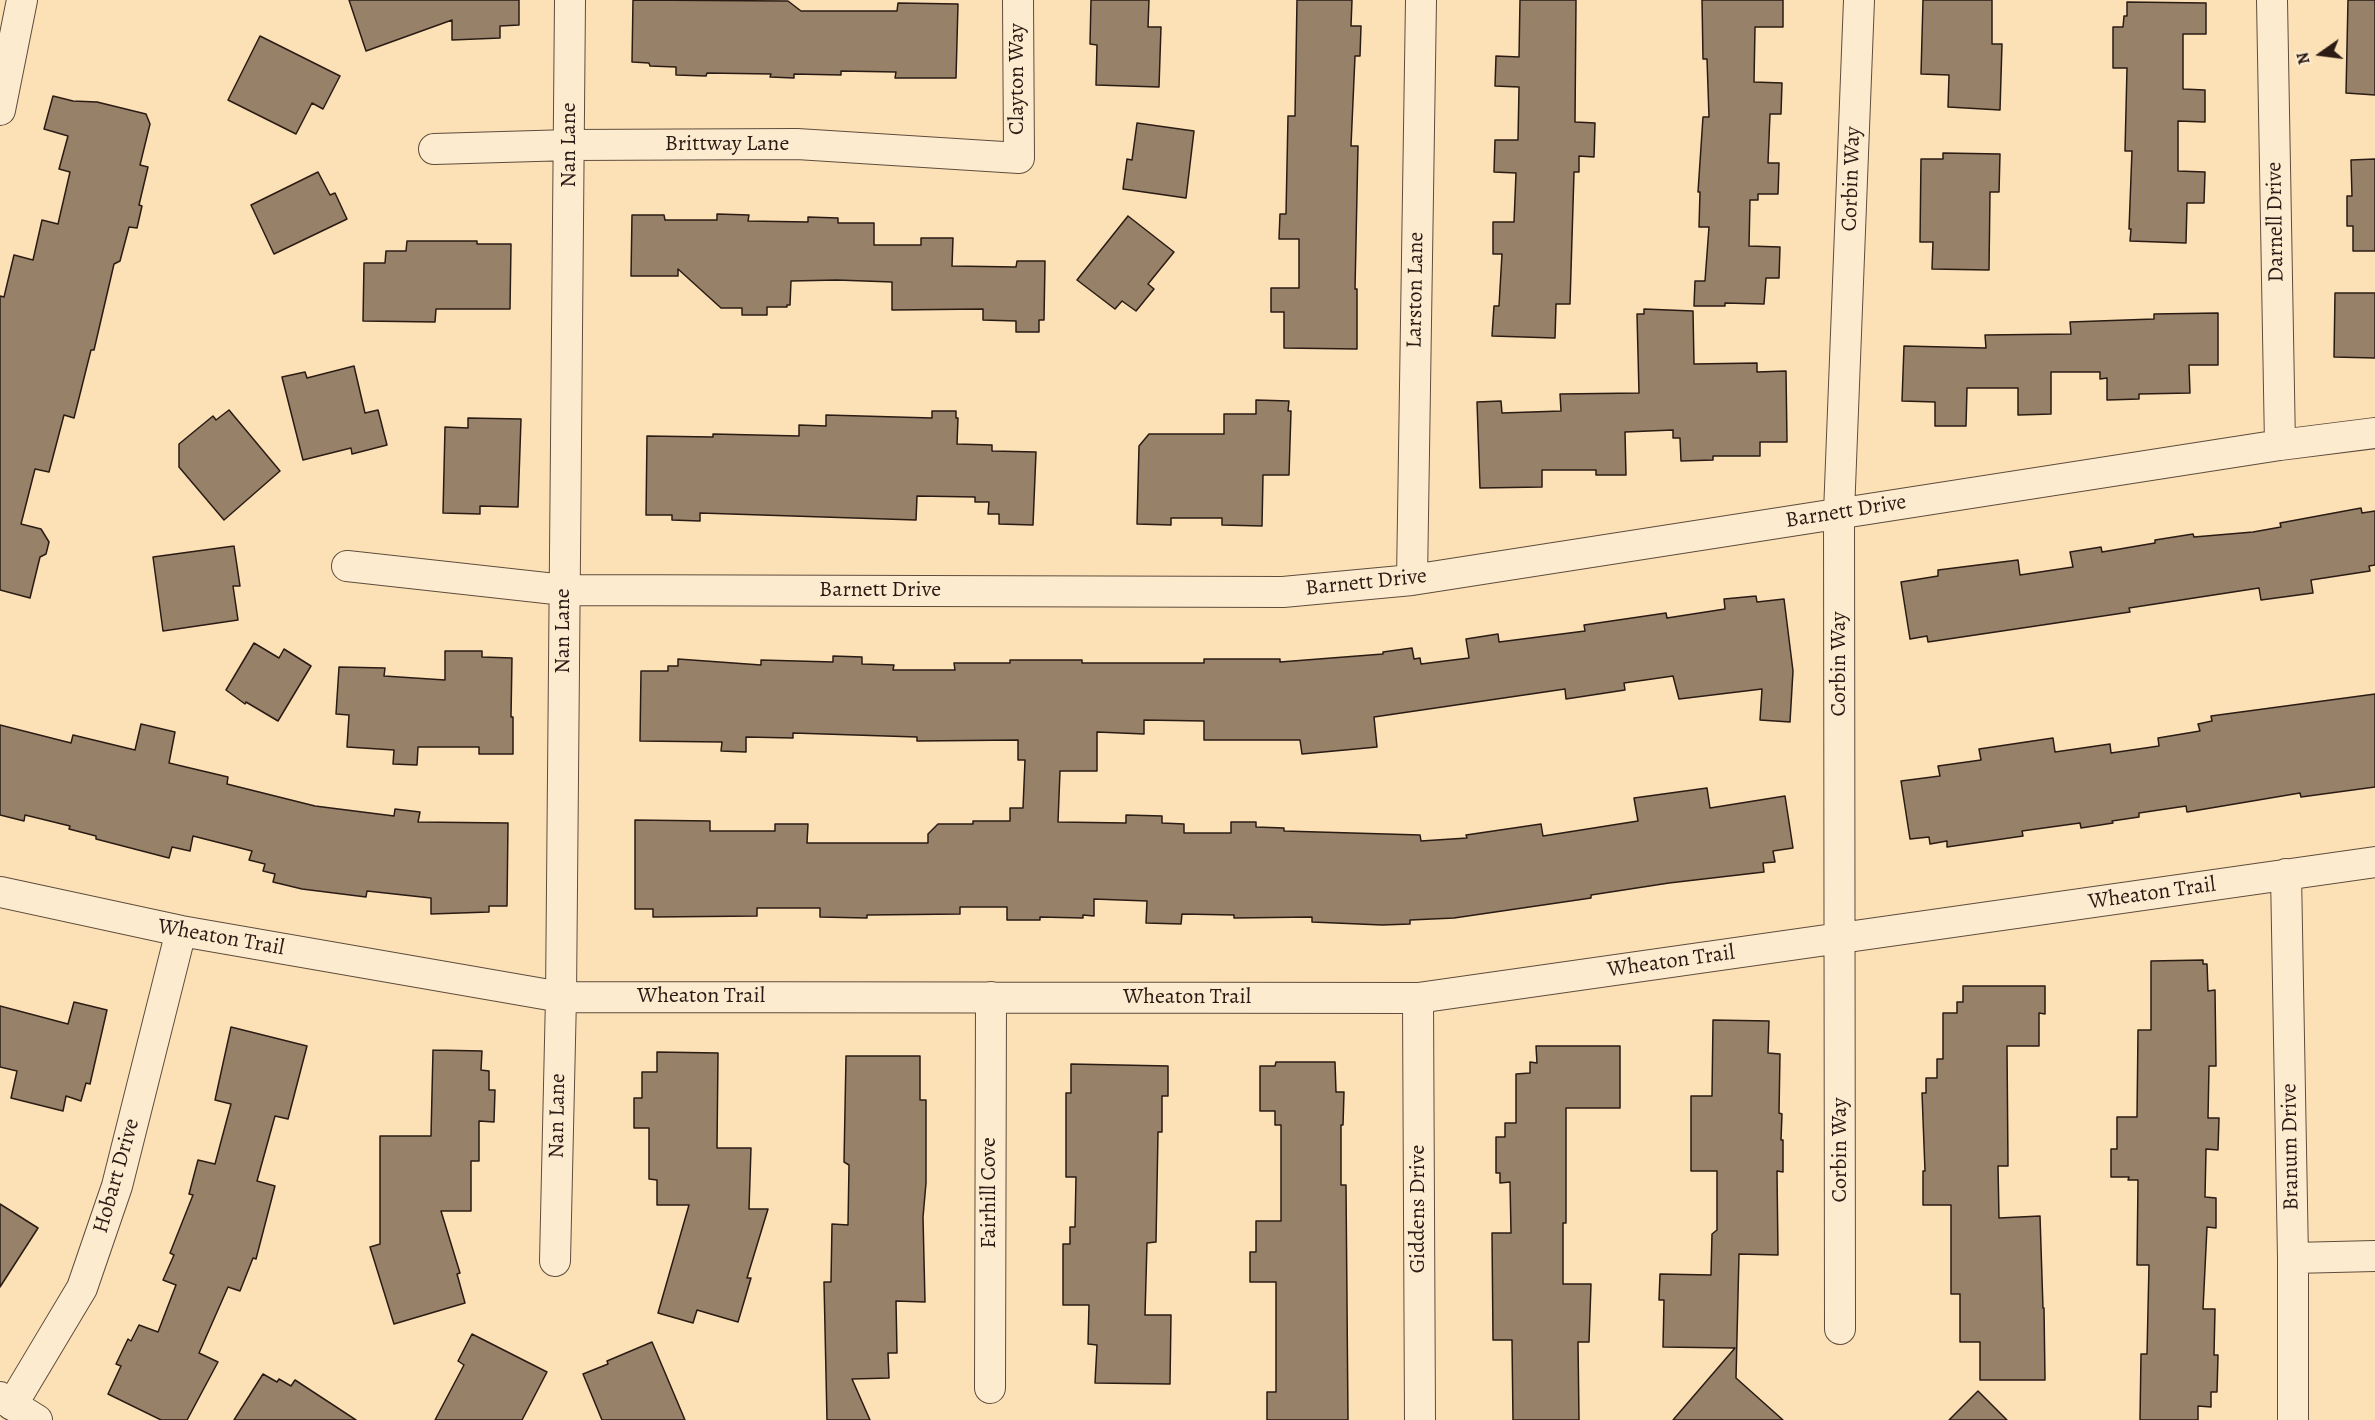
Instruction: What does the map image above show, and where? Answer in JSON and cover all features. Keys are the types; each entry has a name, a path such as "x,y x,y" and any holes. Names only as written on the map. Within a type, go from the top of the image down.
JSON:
{"street":[{"path":"0,110 22,0"},
{"name":"Nan Lane","path":"555,1261 561,998 570,0"},
{"name":"Clayton Way","path":"1018,0 1019,158"},
{"name":"Larston Lane","path":"1412,580 1420,0"},
{"name":"Corbin Way","path":"1840,1329 1839,513 1859,0"},
{"name":"Darnell Drive","path":"2272,0 2280,445"},
{"name":"Brittway Lane","path":"434,149 570,145 797,144 1019,158"},
{"name":"Barnett Drive","path":"347,566 564,590 1283,592 1412,580 2280,445 2375,433"},
{"name":"Wheaton Trail","path":"0,891 181,932 561,998 1418,998 2375,862"},
{"name":"Branum Drive","path":"2286,874 2293,1258 2293,1420"},
{"name":"Hobart Drive","path":"6,1401 82,1288 117,1186 181,932"},
{"name":"Fairhill Cove","path":"990,1388 991,997"},
{"name":"Giddens Drive","path":"1418,998 1420,1420"},
{"path":"2293,1258 2375,1256"},
{"path":"6,1401 37,1420"}],"building":[{"path":"349,0 519,0 519,25 500,26 500,38 452,40 452,20 366,51"},
{"path":"633,0 788,1 801,11 897,11 898,3 958,4 956,78 895,78 896,72 841,71 841,75 794,74 794,78 770,77 771,74 676,75 676,67 650,66 649,63 632,62"},
{"path":"1091,0 1149,0 1148,27 1161,27 1159,87 1096,85 1097,45 1090,44"},
{"path":"1297,0 1352,0 1351,26 1361,26 1360,56 1355,56 1351,146 1358,146 1355,289 1357,289 1357,349 1284,348 1284,312 1271,312 1271,288 1299,288 1299,239 1279,239 1280,214 1286,214 1288,116 1295,116"},
{"path":"1520,0 1576,0 1575,122 1595,123 1594,157 1579,156 1579,172 1574,172 1570,304 1556,304 1555,338 1492,336 1494,306 1499,306 1502,254 1493,254 1493,222 1514,222 1516,173 1494,172 1495,140 1518,140 1519,87 1495,86 1496,56 1519,57"},
{"path":"1702,0 1783,0 1783,27 1755,27 1754,82 1782,83 1781,114 1770,114 1768,163 1779,163 1778,194 1758,194 1758,200 1750,200 1749,246 1780,247 1779,278 1766,278 1764,304 1725,303 1725,306 1694,306 1695,281 1705,281 1709,227 1699,227 1700,192 1698,192 1703,117 1709,117 1707,59 1703,59"},
{"path":"1923,0 1992,0 1992,44 2002,44 2000,110 1948,107 1949,75 1921,74"},
{"path":"2348,0 2375,0 2375,95 2346,93"},
{"path":"2127,2 2206,3 2206,34 2183,34 2183,89 2205,90 2205,122 2178,121 2178,171 2205,172 2204,203 2187,203 2186,243 2130,241 2132,151 2125,151 2127,68 2113,68 2113,27 2123,27 2124,16 2127,16"},
{"path":"260,36 340,76 323,109 312,103 296,134 228,100"},
{"path":"53,96 73,101 97,102 146,114 150,124 140,165 148,167 139,205 142,206 137,228 129,227 120,261 114,264 94,350 91,350 74,418 64,415 49,472 35,469 21,524 41,529 49,542 46,554 40,557 30,598 0,590 0,296 4,297 14,255 33,260 42,220 58,224 70,172 59,169 68,136 44,129"},
{"path":"1137,123 1194,131 1186,198 1123,189 1127,159 1132,160"},
{"path":"1943,153 2000,154 1999,192 1990,192 1989,270 1932,269 1933,242 1920,242 1921,159 1943,159"},
{"path":"2375,159 2375,251 2353,251 2353,226 2347,226 2347,196 2352,196 2351,160"},
{"path":"318,172 330,195 335,193 347,219 274,254 251,205"},
{"path":"717,214 749,215 748,221 808,222 808,217 838,218 838,223 874,223 874,245 921,245 921,238 953,238 952,266 1016,267 1017,261 1045,261 1044,320 1039,320 1039,332 1016,332 1016,321 983,320 983,309 892,310 892,282 837,280 791,281 790,305 767,307 767,315 742,315 742,308 721,308 678,269 678,276 631,276 632,215 664,215 665,220 717,220"},
{"path":"1128,216 1174,252 1148,284 1154,289 1136,311 1122,301 1115,309 1077,280"},
{"path":"407,241 477,241 477,244 511,244 510,309 436,309 435,322 363,321 364,263 385,263 386,251 406,251"},
{"path":"2335,293 2375,293 2375,358 2334,357"},
{"path":"1644,309 1693,311 1694,364 1757,363 1757,372 1786,371 1787,442 1760,442 1760,456 1713,456 1713,460 1681,461 1680,438 1673,438 1673,430 1625,432 1626,475 1596,475 1596,470 1542,470 1542,487 1480,488 1477,402 1501,401 1502,413 1561,411 1560,394 1639,393 1637,314 1644,314"},
{"path":"2218,313 2218,365 2189,365 2190,393 2139,394 2139,399 2107,400 2107,378 2100,379 2100,372 2051,372 2051,414 2018,415 2018,388 1967,388 1966,426 1935,426 1935,402 1902,401 1904,346 1986,348 1985,335 2071,334 2070,322 2154,319 2154,314"},
{"path":"354,366 365,413 378,410 387,445 352,454 351,448 303,460 282,377 305,372 307,378"},
{"path":"1256,400 1289,401 1288,411 1291,411 1289,475 1263,475 1262,526 1222,525 1222,518 1171,518 1171,525 1137,524 1139,446 1149,434 1224,434 1224,414 1256,414"},
{"path":"229,410 280,471 224,520 179,467 179,444 213,416 216,420"},
{"path":"932,411 956,411 957,444 992,445 992,451 1036,452 1033,525 999,524 999,514 988,514 989,502 975,502 975,497 917,496 916,520 700,513 700,521 672,520 672,515 646,515 647,436 713,437 713,434 799,436 799,425 826,426 826,415 932,418"},
{"path":"468,418 521,419 518,507 480,506 480,514 443,513 445,427 468,428"},
{"path":"2361,508 2362,513 2375,511 2375,565 2369,566 2370,571 2311,580 2313,593 2261,600 2259,588 2129,608 2130,612 1928,642 1927,636 1910,639 1901,582 1938,576 1938,570 2018,560 2020,575 2073,567 2070,552 2101,547 2102,552 2193,534 2194,537 2253,532 2281,527 2280,523"},
{"path":"234,546 240,586 233,586 238,620 163,631 153,557"},
{"path":"1756,596 1757,602 1784,599 1793,671 1790,722 1760,720 1762,689 1679,699 1673,676 1624,683 1625,690 1566,699 1565,689 1374,717 1377,747 1302,754 1300,740 1204,740 1204,721 1144,720 1144,734 1097,732 1097,771 1060,771 1058,822 1126,823 1126,815 1162,816 1162,823 1184,824 1184,833 1231,833 1231,822 1256,822 1256,827 1284,828 1284,831 1420,835 1421,841 1467,838 1466,835 1541,824 1543,836 1638,821 1634,798 1707,788 1710,808 1785,796 1793,848 1773,851 1775,862 1763,863 1764,872 1669,883 1591,895 1591,898 1454,918 1410,920 1410,924 1382,925 1312,922 1312,917 1234,918 1234,915 1182,914 1181,924 1146,923 1147,901 1094,899 1094,916 1040,917 1040,920 1007,920 1007,907 960,907 960,914 867,915 867,918 820,917 820,908 757,908 757,916 653,917 653,909 635,909 635,820 710,821 710,831 775,831 775,824 808,824 807,843 928,843 928,834 938,824 1010,821 1010,808 1023,808 1025,760 1018,760 1018,740 917,741 917,737 793,733 793,738 746,737 746,752 721,751 722,742 640,741 641,671 668,671 668,666 678,666 678,659 761,665 761,660 833,662 833,656 862,657 862,664 894,665 893,670 955,670 954,663 1010,663 1010,660 1082,660 1082,663 1204,663 1204,659 1280,659 1280,662 1383,654 1383,652 1412,648 1414,659 1420,658 1421,664 1469,658 1466,639 1498,634 1499,642 1585,631 1584,625 1666,613 1667,618 1725,609 1724,599"},
{"path":"254,643 279,658 284,649 311,666 278,721 246,702 245,704 226,690"},
{"path":"445,651 482,651 482,657 512,658 513,754 479,754 479,747 418,747 417,765 393,764 394,750 347,747 349,715 336,714 339,667 385,668 384,676 445,680"},
{"path":"2375,694 2375,787 2301,797 2300,793 2187,812 2186,806 2139,813 2139,817 2112,821 2113,823 2081,828 2080,823 2022,831 2023,836 1947,847 1947,841 1930,844 1929,837 1910,839 1901,781 1940,776 1938,766 1981,760 1979,749 2053,738 2055,752 2110,744 2111,753 2159,746 2158,738 2200,731 2198,724 2212,721 2211,716"},
{"path":"141,724 175,732 169,763 228,777 227,784 315,806 394,816 395,809 420,812 418,822 508,823 507,906 489,906 489,912 431,914 431,898 367,891 366,897 302,889 273,882 275,874 263,871 265,864 249,860 252,851 193,836 190,851 172,847 169,858 96,839 96,836 69,829 70,826 25,815 24,821 0,815 0,725 71,743 73,735 135,750"},
{"path":"2203,960 2203,964 2207,964 2208,991 2215,990 2216,1066 2209,1066 2208,1118 2219,1118 2218,1150 2206,1149 2205,1197 2216,1198 2216,1228 2207,1227 2203,1309 2215,1309 2214,1355 2218,1355 2217,1392 2211,1392 2211,1407 2198,1406 2198,1420 2140,1420 2141,1354 2147,1354 2149,1265 2137,1265 2138,1180 2128,1180 2129,1177 2111,1177 2111,1149 2117,1149 2117,1117 2137,1117 2138,1030 2151,1030 2151,961"},
{"path":"1963,986 2045,986 2045,1014 2039,1013 2039,1046 2007,1046 2008,1166 1998,1166 1999,1218 2040,1216 2045,1380 1980,1380 1980,1342 1960,1342 1960,1294 1951,1294 1951,1205 1923,1205 1923,1171 1925,1171 1922,1093 1926,1093 1926,1078 1937,1078 1937,1059 1943,1059 1943,1013 1957,1013 1957,1002 1963,1002"},
{"path":"74,1002 107,1010 90,1084 86,1083 81,1101 66,1096 63,1111 11,1098 17,1071 0,1067 0,1006 68,1024"},
{"path":"1713,1020 1769,1021 1768,1053 1780,1054 1779,1113 1782,1114 1783,1172 1777,1171 1778,1255 1739,1254 1736,1378 1783,1420 1673,1420 1735,1348 1663,1347 1664,1300 1659,1300 1660,1274 1711,1275 1712,1234 1717,1230 1717,1171 1691,1171 1691,1096 1712,1096"},
{"path":"231,1027 307,1046 288,1119 275,1116 257,1181 275,1186 256,1259 253,1258 240,1291 228,1287 199,1353 218,1362 187,1420 161,1420 108,1394 121,1366 116,1364 128,1339 131,1341 139,1325 158,1332 176,1285 163,1280 174,1255 170,1253 193,1195 189,1194 198,1160 215,1164 231,1104 215,1100"},
{"path":"1536,1046 1620,1046 1620,1108 1566,1108 1566,1223 1563,1223 1563,1284 1591,1284 1589,1342 1578,1342 1579,1420 1513,1420 1512,1340 1493,1340 1492,1233 1511,1233 1510,1182 1500,1183 1500,1173 1496,1173 1496,1137 1505,1137 1505,1123 1516,1123 1516,1074 1530,1073 1530,1062 1537,1063"},
{"path":"433,1050 482,1051 481,1070 489,1071 489,1090 495,1090 494,1122 479,1121 479,1161 471,1161 471,1211 441,1211 460,1273 457,1274 465,1303 394,1324 370,1247 380,1244 380,1136 431,1136"},
{"path":"657,1052 718,1053 717,1148 751,1148 749,1209 768,1209 747,1278 751,1278 738,1322 697,1310 693,1323 658,1313 689,1205 657,1205 657,1180 649,1179 649,1128 634,1128 634,1098 642,1098 642,1072 657,1072"},
{"path":"846,1056 920,1056 920,1100 926,1100 926,1183 923,1217 925,1302 896,1301 897,1353 888,1353 889,1378 852,1379 870,1420 827,1420 824,1282 831,1282 832,1224 848,1225 849,1165 844,1162"},
{"path":"1276,1062 1335,1062 1336,1092 1344,1092 1343,1125 1341,1125 1341,1185 1346,1185 1348,1420 1267,1420 1267,1392 1276,1392 1276,1282 1250,1282 1250,1252 1256,1252 1256,1221 1281,1221 1281,1125 1275,1125 1275,1111 1260,1111 1260,1066 1275,1066"},
{"path":"1071,1064 1168,1066 1168,1096 1162,1096 1162,1132 1158,1132 1156,1242 1147,1243 1145,1315 1171,1315 1170,1384 1095,1383 1097,1345 1088,1344 1089,1305 1063,1305 1063,1244 1070,1244 1070,1227 1075,1227 1076,1177 1066,1177 1066,1093 1071,1093"},
{"path":"0,1204 38,1228 0,1287"},
{"path":"472,1334 547,1372 522,1420 435,1420 464,1365 458,1361"},
{"path":"652,1342 685,1420 602,1420 583,1374"},
{"path":"263,1374 277,1382 279,1379 291,1386 295,1380 356,1420 234,1420"},
{"path":"1978,1391 2007,1420 1949,1420"}]}
